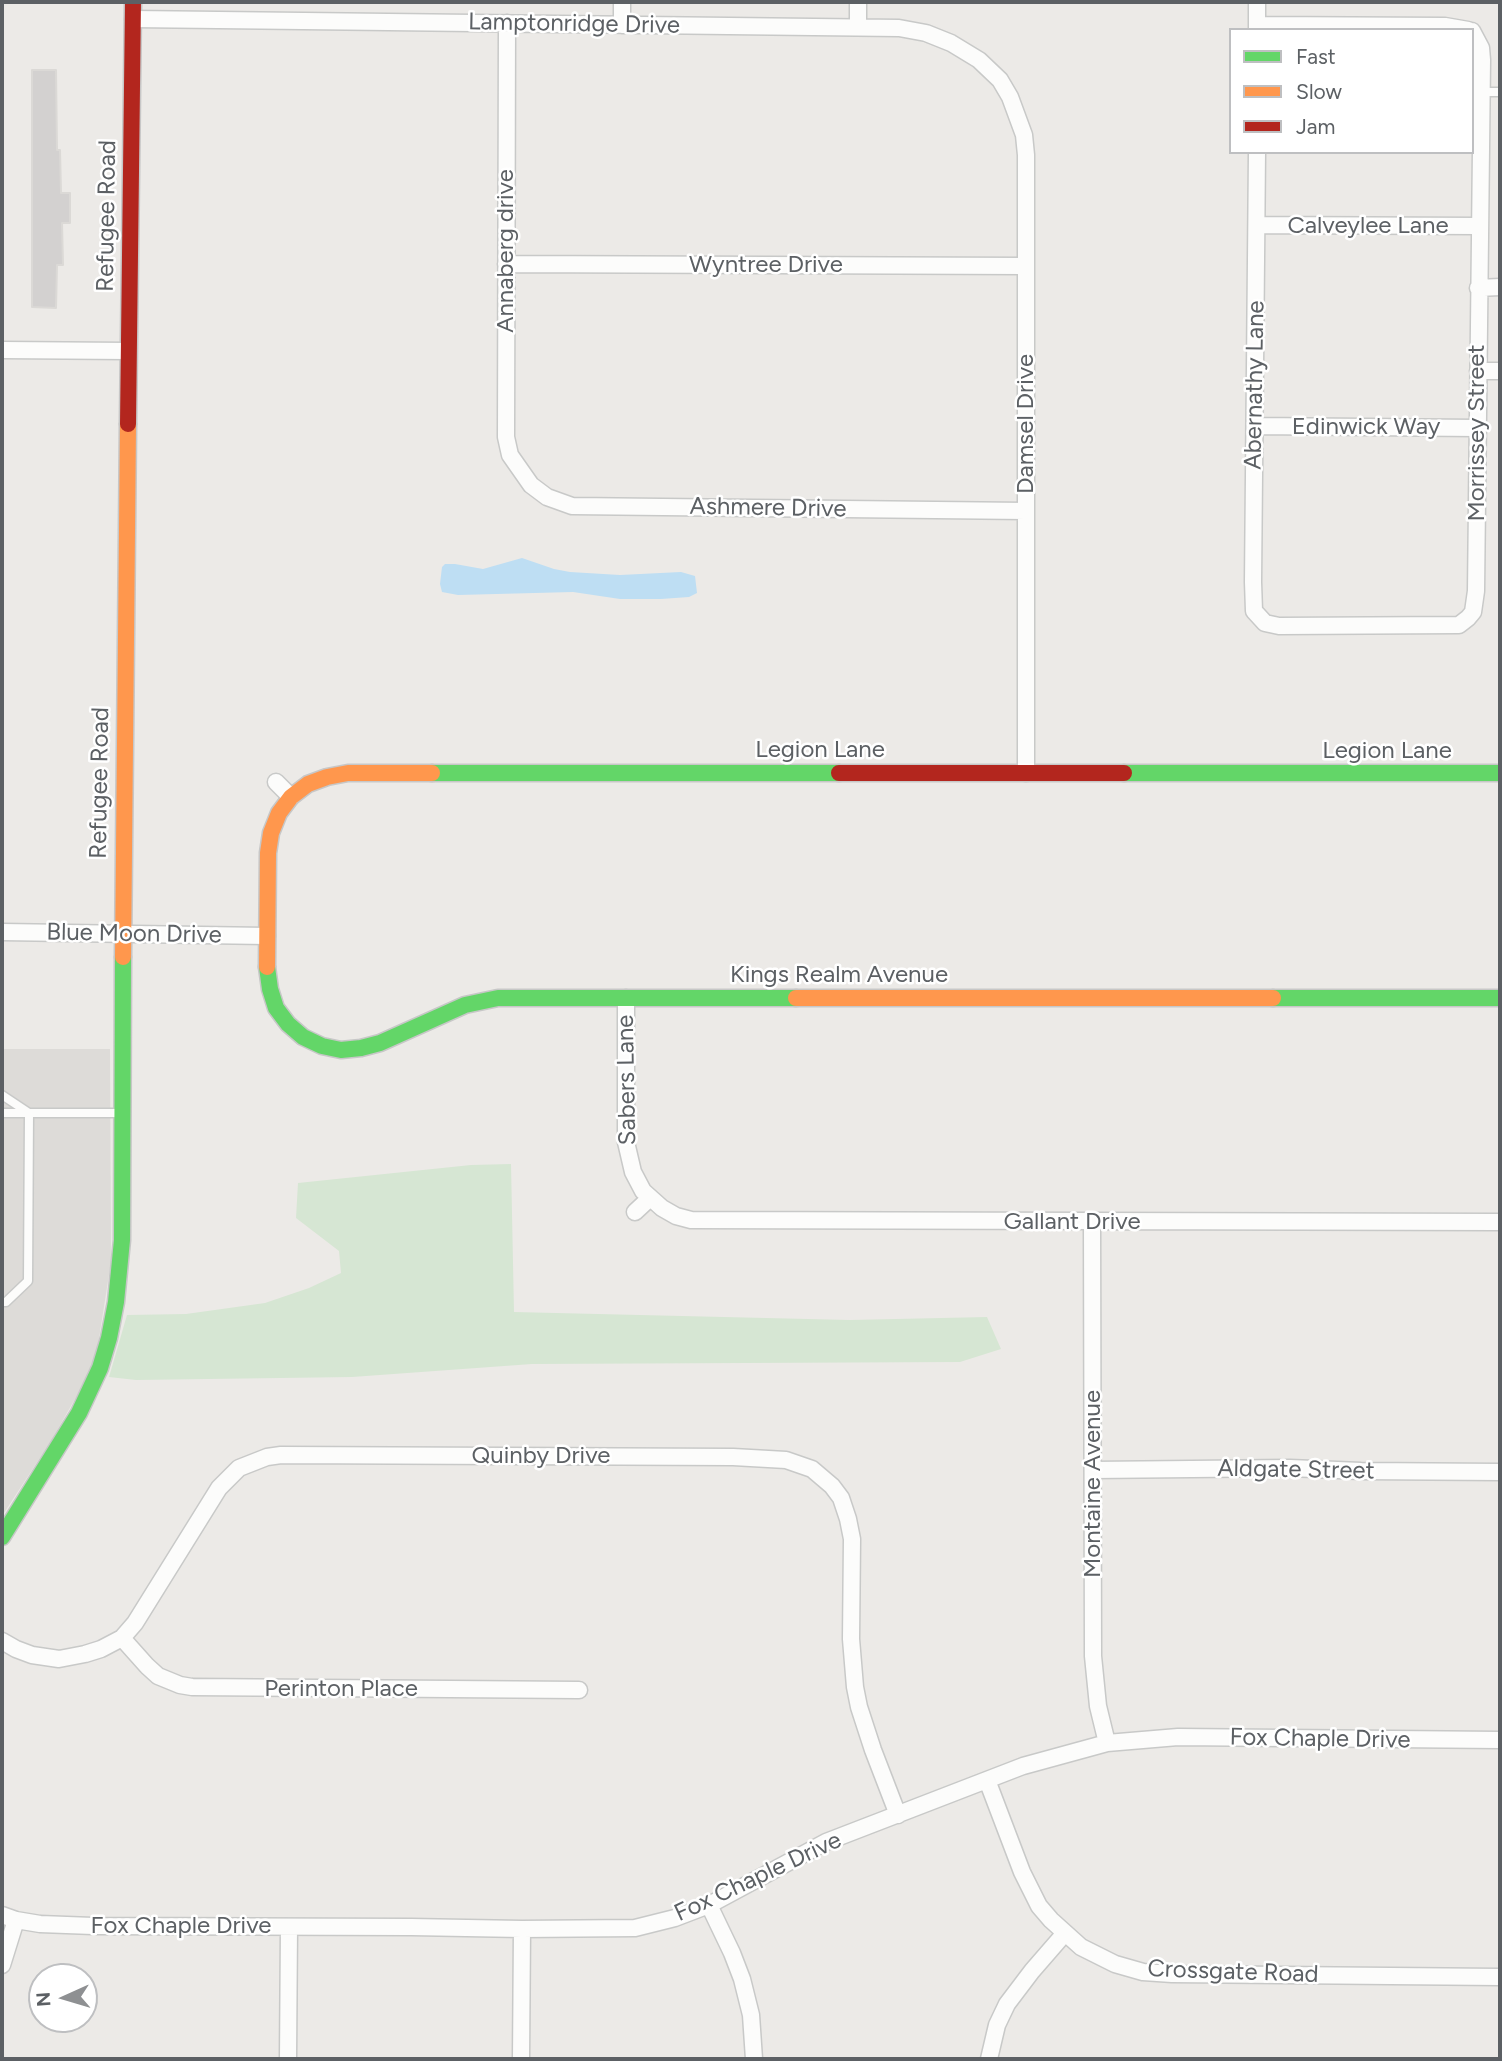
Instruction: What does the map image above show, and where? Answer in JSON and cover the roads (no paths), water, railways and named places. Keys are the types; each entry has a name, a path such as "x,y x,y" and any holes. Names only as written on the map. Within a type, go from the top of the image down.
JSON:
{"street":[{"name":"Refugee Road","path":"2,1536 79,1413 100,1368 116,1301 122,1240 122,934 133,2"},
{"path":"622,2 622,24"},
{"path":"858,2 858,27"},
{"path":"1257,2 1257,27 1455,28"},
{"name":"Lamptonridge Drive","path":"133,19 899,28 926,33 951,43 979,60 1000,80"},
{"name":"Annaberg drive","path":"507,23 506,437 510,455 522,474"},
{"name":"Morrissey Street","path":"1258,617 1265,623 1279,626 1455,626 1464,623 1473,612 1476,603 1481,92 1481,48 1474,36"},
{"name":"Damsel Drive","path":"1000,80 1010,97 1024,135 1026,155 1026,773"},
{"name":"Abernathy Lane","path":"1257,154 1253,605 1258,617"},
{"name":"Calveylee Lane","path":"1257,225 1479,226"},
{"name":"Wyntree Drive","path":"506,264 1026,266"},
{"path":"1478,288 1500,288"},
{"path":"2,350 128,351"},
{"path":"1478,371 1500,371"},
{"name":"Edinwick Way","path":"1255,426 1477,428"},
{"name":"Ashmere Drive","path":"522,474 547,497 572,506 1026,511"},
{"name":"Legion Lane","path":"267,936 268,853 271,833 279,813 291,797 308,784 348,773 1500,774"},
{"path":"276,782 291,797"},
{"name":"Blue Moon Drive","path":"2,932 267,936"},
{"name":"Kings Realm Avenue","path":"267,936 267,969 276,1008 288,1024 303,1037 322,1046 341,1050 380,1043 465,1005 498,998 1500,998"},
{"name":"Sabers Lane","path":"626,998 626,1142 637,1182 650,1198"},
{"path":"635,1212 650,1198"},
{"name":"Gallant Drive","path":"650,1198 676,1216 707,1222 1500,1222"},
{"name":"Montaine Avenue","path":"1092,1222 1093,1656 1098,1706 1107,1743"},
{"name":"Quinby Drive","path":"2,1641 24,1652 59,1659 101,1649 122,1638 135,1622 224,1482 239,1468 267,1457 706,1457 786,1460 812,1469 832,1486 841,1499 848,1518 852,1539 851,1639 855,1686 873,1750 898,1815"},
{"name":"Aldgate Street","path":"1093,1470 1290,1468 1500,1472"},
{"name":"Perinton Place","path":"122,1638 158,1675 180,1685 192,1687 579,1690"},
{"name":"Fox Chaple Drive","path":"9,1917 40,1924 80,1926 635,1928 675,1918 709,1905 826,1842 1023,1766 1107,1743 1178,1737 1500,1740"},
{"name":"Crossgate Road","path":"987,1780 1039,1906 1081,1947 1100,1958 1143,1972 1172,1974 1500,1977"},
{"path":"709,1905 742,1979 751,2015 754,2059"},
{"path":"2,1965 9,1917"},
{"path":"288,2059 289,1927"},
{"path":"521,2059 522,1929"},
{"path":"989,2059 997,2025 1007,2004 1032,1970 1065,1933"}],"lane":[{"path":"1481,92 1500,92"},
{"path":"2,1095 29,1113"},
{"path":"2,1113 122,1113"},
{"path":"2,1301 6,1301 28,1281 29,1113"}],"water":[{"path":"522,558 570,572 620,575 681,572 695,576 697,593 689,597 620,599 573,592 458,595 442,592 440,584 442,567 445,564 483,569"}]}
